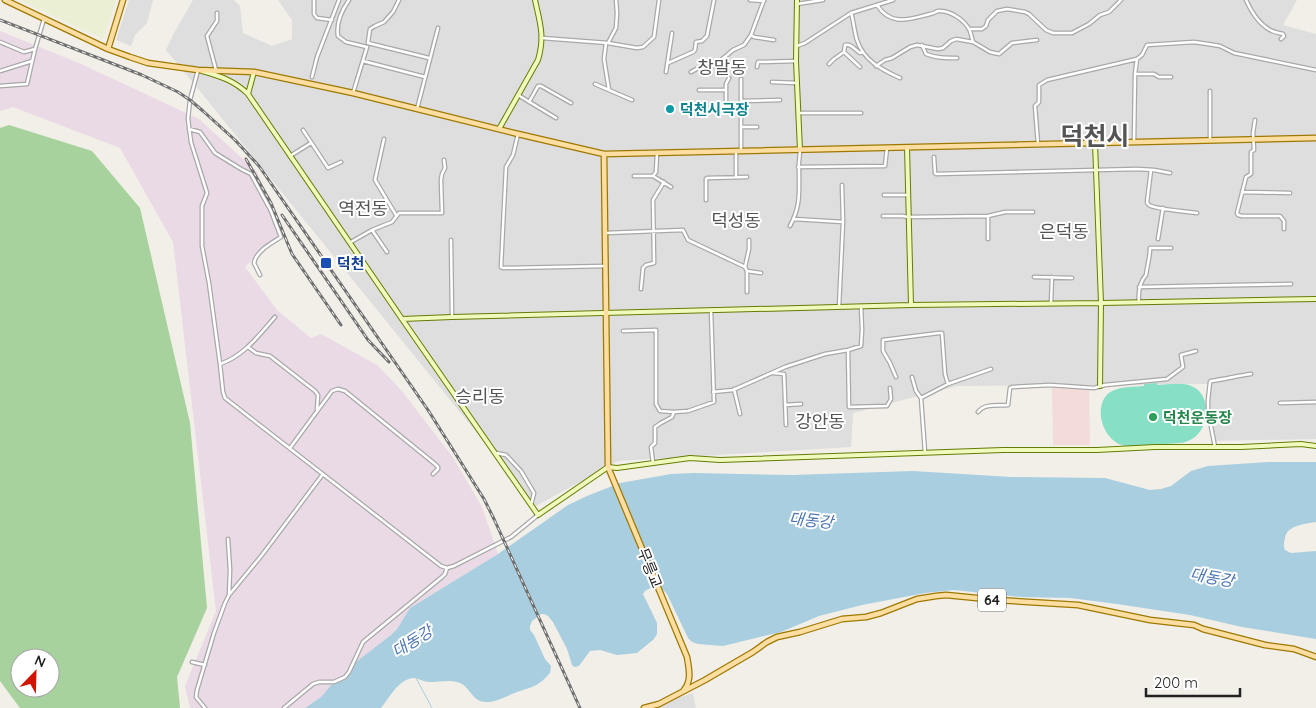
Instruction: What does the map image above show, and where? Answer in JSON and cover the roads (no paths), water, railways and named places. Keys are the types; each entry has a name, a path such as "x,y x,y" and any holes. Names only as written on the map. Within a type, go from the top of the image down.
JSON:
{"main road":[{"path":"4,0 130,58 217,75 235,82 248,94 538,515 608,467 617,468 690,458 720,460 1003,450 1241,447 1287,444 1316,446"},
{"path":"108,49 123,0"},
{"path":"499,130 538,60 542,38 535,0"},
{"path":"797,2 796,61 800,150"},
{"path":"198,70 254,72 353,93 604,154 1316,138"},
{"path":"248,94 254,72"},
{"path":"1095,142 1101,303 1100,386"},
{"path":"907,147 911,305"},
{"path":"604,154 608,467"},
{"path":"402,319 861,306 1316,299"},
{"name":"무릉교","path":"608,467 687,657 689,676 687,686 683,691"},
{"name":"64","path":"644,708 659,704 705,680 777,637 842,619 881,613 917,599 946,595 1078,605 1150,620 1194,625 1264,645 1294,649 1316,657"}],"street":[{"path":"314,0 314,14 317,18 332,20"},
{"path":"312,77 317,57 339,0"},
{"path":"348,0 341,15 338,36 346,42 367,47"},
{"path":"353,93 367,47 370,29 384,22 393,12 398,0"},
{"path":"608,90 608,77 604,59 607,43 616,28 616,0"},
{"path":"542,38 607,43 637,48 643,47 654,37 659,0"},
{"path":"668,63 693,52 696,42 702,41 707,36 714,0"},
{"path":"691,72 702,66 714,66 733,50 744,45 751,35 764,1 750,0"},
{"path":"797,2 823,0"},
{"path":"796,46 805,43 851,13 893,0"},
{"path":"970,29 982,29 997,11 1007,9 1029,14 1046,30 1053,33 1072,33 1089,24 1100,15 1110,12 1121,0"},
{"path":"1246,0 1251,11 1264,25 1270,30 1283,34 1284,36 1281,39"},
{"path":"877,5 888,16 901,20 932,14 937,11 954,15 970,29 972,42"},
{"path":"216,70 208,36 217,21 217,13"},
{"path":"851,13 857,42 863,52 876,66 900,78"},
{"path":"0,86 27,84 44,19"},
{"path":"417,108 438,28"},
{"path":"666,72 672,33"},
{"path":"751,35 774,40"},
{"path":"876,66 917,45 938,49 943,48 956,39 972,42 990,52 999,54 1012,43 1037,40"},
{"path":"0,42 24,52 35,49"},
{"path":"368,42 430,58"},
{"path":"1038,144 1035,106 1040,93 1039,85 1047,80 1137,59 1142,55 1147,45 1194,42 1220,46 1234,54 1316,70"},
{"path":"829,64 844,52 845,45 847,44 850,44 860,53 863,52"},
{"path":"922,45 926,54 933,57 957,58"},
{"path":"844,52 860,66"},
{"path":"1134,142 1137,59"},
{"path":"362,60 425,77"},
{"path":"0,71 32,61"},
{"path":"758,67 758,62 796,61"},
{"path":"198,70 188,111 189,128 191,142 207,193 202,206 202,247 225,398 441,566 447,568 454,566 511,537 538,515"},
{"path":"1135,74 1154,74 1159,77 1170,77"},
{"path":"726,104 726,84 729,78"},
{"path":"736,177 741,127 741,79"},
{"path":"772,82 797,83"},
{"path":"595,84 632,100"},
{"path":"529,102 538,86 571,102"},
{"path":"700,90 726,90"},
{"path":"1210,91 1210,140"},
{"path":"518,95 556,118"},
{"path":"741,100 780,100"},
{"path":"798,113 861,113"},
{"path":"1255,120 1254,150 1251,152 1251,174 1246,177 1237,213 1242,216 1280,216 1284,221 1284,229"},
{"path":"741,127 758,127"},
{"path":"189,128 200,132 215,153 251,174 271,211 281,237 255,258 254,263 260,275"},
{"path":"303,130 328,168 341,162"},
{"path":"518,134 513,155 506,168 501,267 605,266"},
{"path":"384,139 375,180 396,215"},
{"path":"290,156 312,143"},
{"path":"798,167 885,166 888,148"},
{"path":"790,226 799,201 798,167 800,150"},
{"path":"653,176 656,172 657,153"},
{"path":"934,157 934,173 936,174 1151,170 1170,173"},
{"path":"349,243 372,230 392,222 399,213 442,213 441,180 445,168 444,160"},
{"path":"1151,170 1146,202 1149,206 1197,214"},
{"path":"634,176 653,176 671,187"},
{"path":"706,200 707,178 747,177"},
{"path":"641,289 643,268 654,263 653,200 664,182"},
{"path":"839,307 843,222 842,185"},
{"path":"1242,192 1290,193"},
{"path":"884,195 908,195"},
{"path":"1158,239 1163,208"},
{"path":"883,216 988,216 1005,212 1032,212"},
{"path":"988,216 988,239"},
{"path":"794,219 843,222"},
{"path":"372,230 387,252"},
{"path":"605,234 683,230 688,240 745,267 747,271 747,292"},
{"path":"451,240 452,317"},
{"path":"745,267 749,240"},
{"path":"1139,302 1139,288 1146,275 1150,248 1171,248"},
{"path":"747,271 760,273"},
{"path":"1034,277 1072,278"},
{"path":"1051,304 1052,278"},
{"path":"1139,288 1291,284"},
{"path":"713,392 734,389 785,367 825,354 861,346 861,306"},
{"path":"623,331 656,330 656,404 660,411 688,411 714,402 711,310"},
{"path":"220,364 239,355 275,317"},
{"path":"896,377 883,351 883,340 939,332 942,333 945,374 948,384"},
{"path":"248,347 256,353 270,356 316,392 318,395 317,411"},
{"path":"848,350 848,407 887,406 891,399 890,388"},
{"path":"978,412 981,408 987,406 1008,405 1010,388 1012,387 1050,385 1094,388 1167,379 1183,367 1181,355 1196,351"},
{"path":"921,398 948,384 991,369"},
{"path":"771,373 784,374 786,425"},
{"path":"1216,446 1208,411 1211,381 1251,374"},
{"path":"912,377 916,391 921,398 925,452"},
{"path":"290,448 334,390 338,389 345,391 435,464 438,469 433,474"},
{"path":"734,389 740,414"},
{"path":"1280,403 1316,402"},
{"path":"785,405 801,404"},
{"path":"653,463 652,447 655,443 655,428 661,422 672,417 674,412"},
{"path":"495,453 506,454 522,471 534,493 531,505"},
{"path":"205,708 196,697 214,633 229,594 262,555 323,474"},
{"path":"228,539 229,594"},
{"path":"284,708 313,684 334,682 345,677 363,642 442,577 447,568"},
{"path":"192,662 205,665"}],"water":[{"name":"대동강","path":"1268,462 1316,462 1316,522 1297,526 1289,530 1286,534 1284,545 1285,550 1291,553 1316,551 1316,639 1242,627 1190,615 1117,604 1070,598 1021,597 954,590 925,593 862,605 819,616 781,632 723,646 692,642 688,638 667,594 662,589 654,587 648,589 643,594 657,623 657,634 654,639 637,653 617,655 600,650 590,651 579,666 574,667 553,622 548,616 541,614 532,621 530,630 545,659 551,666 550,673 532,687 499,700 485,702 477,700 460,683 449,681 428,682 415,678 400,684 381,708 305,708 321,697 332,684 345,680 356,662 397,629 410,608 498,554 568,505 620,483 671,474 694,473 792,475 913,471 1011,477 1105,478 1150,490 1171,486 1191,471 1208,466"}],"waterway":[{"path":"416,678 432,708"}],"railway":[{"path":"0,20 142,75 178,92 190,100 235,140 259,166 428,410 484,499 580,708"},
{"path":"246,159 271,203 292,254 341,325"},
{"path":"282,215 368,340 389,362"}],"place":[{"name":"덕천시극장","path":"670,109"},
{"name":"덕천","path":"326,263"},
{"name":"덕천운동장","path":"1153,417"}],"district":[{"name":"창말동","path":"722,67"},
{"name":"덕천시","path":"1095,135"},
{"name":"역전동","path":"363,208"},
{"name":"덕성동","path":"736,220"},
{"name":"은덕동","path":"1064,231"},
{"name":"승리동","path":"480,396"},
{"name":"강안동","path":"820,421"}]}
